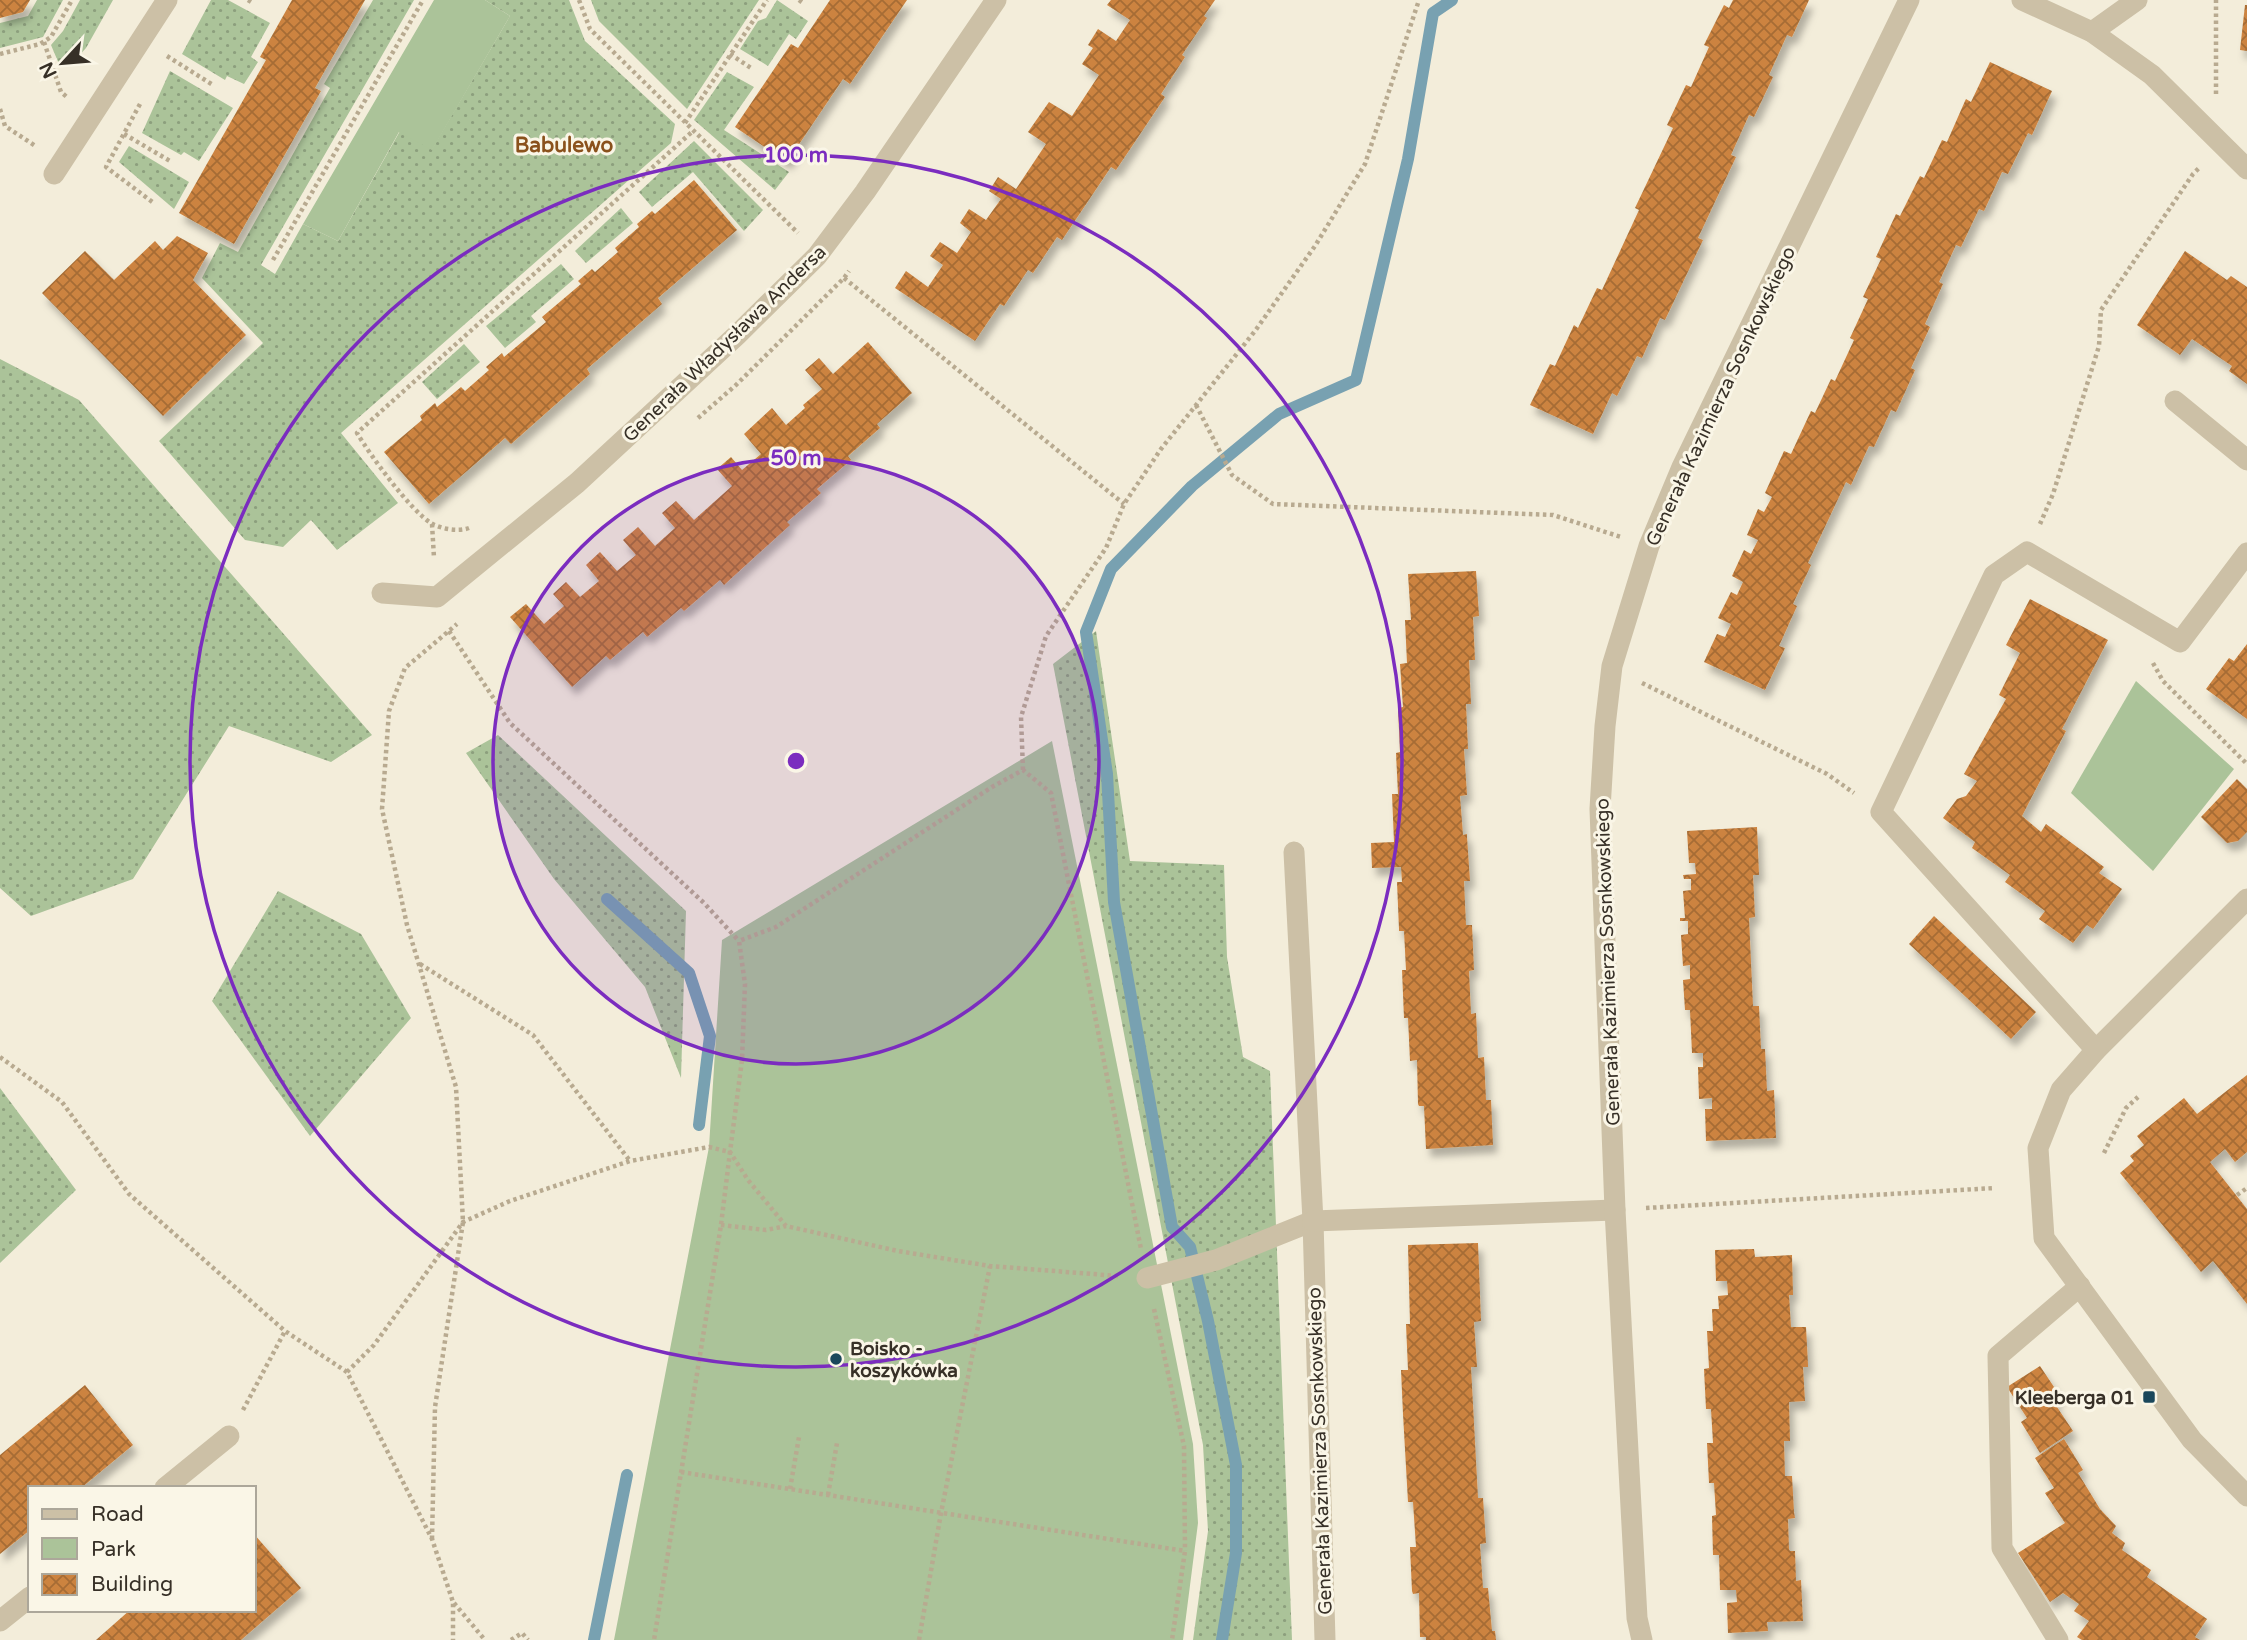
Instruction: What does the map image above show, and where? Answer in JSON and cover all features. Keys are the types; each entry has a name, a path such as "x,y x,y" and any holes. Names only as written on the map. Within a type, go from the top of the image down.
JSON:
{"street":[{"path":"58,168 167,0"},
{"name":"Generała Władysława Andersa","path":"437,597 577,483 737,335 817,256 865,192 996,0"},
{"name":"Generała Kazimierza Sosnkowskiego","path":"1642,1640 1637,1618 1615,1210 1600,809 1612,666 1649,546 1682,467 1909,0"},
{"path":"2022,0 2092,33 2152,75 2247,169"},
{"path":"2092,33 2137,0"},
{"path":"2175,401 2247,460"},
{"path":"2096,1049 1881,812 1994,575 2026,552 2180,642 2247,554"},
{"path":"382,593 437,597"},
{"name":"Generała Kazimierza Sosnkowskiego","path":"1294,852 1313,1221 1325,1640"},
{"path":"2247,898 2096,1049 2061,1090 2038,1148 2044,1238 2192,1440 2247,1496"},
{"path":"1147,1278 1216,1260 1313,1221 1615,1210"},
{"path":"2058,1640 2002,1548 1997,1356 2080,1286"},
{"path":"167,1486 229,1436"},
{"path":"0,1621 28,1599"}],"path":[{"path":"0,54 44,42 51,37 72,0"},
{"path":"273,260 423,0"},
{"path":"579,0 590,29 782,219"},
{"path":"685,123 767,0"},
{"path":"1172,1640 1185,1550 1184,1446 1147,1278 1051,793 1023,770 1021,717 1046,636 1106,548 1124,504 1161,449 1255,331 1315,246 1365,164 1419,0"},
{"path":"2053,494 2099,346 2101,310 2193,174 2211,156 2216,136 2216,0"},
{"path":"44,42 54,70"},
{"path":"161,67 173,44"},
{"path":"730,54 751,68"},
{"path":"167,56 213,85"},
{"path":"142,100 106,167 155,204"},
{"path":"0,109 5,126 58,168"},
{"path":"471,528 460,531 432,524 369,452 358,433 693,131"},
{"path":"124,134 170,161"},
{"path":"817,256 1124,504"},
{"path":"1196,405 1232,475 1273,504 1553,515 1649,546"},
{"path":"432,524 437,597 449,631 510,723 704,903 739,941 744,963 741,1060 721,1225 654,1640"},
{"path":"2150,657 2163,681 2247,764"},
{"path":"1612,666 1641,683 1827,774"},
{"path":"405,668 389,711 382,809 407,925 456,1087 463,1222 435,1407 432,1539"},
{"path":"739,941 776,927 992,787 1023,770"},
{"path":"418,963 533,1035 630,1161"},
{"path":"0,1057 62,1102 129,1194 285,1331 347,1371 432,1539 453,1602 453,1640"},
{"path":"2104,1153 2126,1108 2138,1097"},
{"path":"347,1371 373,1345 463,1222 510,1201 630,1161 709,1147 730,1152 748,1180 786,1226"},
{"path":"1615,1210 1995,1188"},
{"path":"2237,1195 2247,1188"},
{"path":"721,1225 766,1230 786,1226 898,1251 990,1266 1147,1278"},
{"path":"919,1640 990,1266"},
{"path":"229,1436 285,1331"},
{"path":"790,1489 799,1437"},
{"path":"828,1495 837,1443"},
{"path":"681,1472 1185,1550"},
{"path":"453,1602 485,1640"},
{"path":"511,1640 522,1633 528,1640"}],"green space":[{"path":"37,0 63,0 43,37 0,48 0,23 28,16"},
{"path":"80,0 113,0 86,48 77,58 59,64 51,45 63,31"},
{"path":"211,0 228,0 270,23 251,57 258,62 244,84 227,76 225,80 182,54"},
{"path":"373,0 414,0 261,265 275,274 303,224 338,241 400,131 432,149 510,16 485,0 569,0 585,41 675,124 671,143 341,433 398,503 337,550 311,520 283,547 245,540 159,441 263,343 202,278 220,243 238,252 330,88 324,84"},
{"path":"434,0 485,0 510,16 432,150 399,132 338,241 303,224"},
{"path":"591,0 759,0 687,109 599,21"},
{"path":"777,0 808,21 796,39 789,34 768,66 740,49 758,21 766,18"},
{"path":"170,71 233,108 199,161 184,152 181,155 142,133"},
{"path":"727,72 754,87 724,130 789,172 775,190 694,120"},
{"path":"694,141 763,210 744,231 693,172 652,207 639,192"},
{"path":"129,146 189,182 174,209 119,162"},
{"path":"621,208 633,223 586,263 575,251"},
{"path":"561,264 574,279 531,316 536,322 505,348 486,326"},
{"path":"464,344 480,362 437,399 422,382"},
{"path":"0,359 79,400 372,735 331,762 229,726 133,879 31,916 0,888"},
{"path":"1096,631 1130,861 1224,865 1227,957 1243,1057 1270,1071 1292,1640 1193,1640 1208,1531 1203,1445 1053,664"},
{"path":"2136,681 2234,769 2153,871 2071,793"},
{"path":"498,735 686,911 681,1078 645,987 554,879 466,753"},
{"path":"1052,741 1193,1444 1198,1523 1183,1640 614,1640 709,1147 722,940"},
{"path":"278,891 361,934 411,1018 310,1136 212,1001"},
{"path":"0,1088 76,1190 0,1263"}],"building":[{"path":"0,0 30,0 23,12 0,18"},
{"path":"292,0 365,0 315,88 321,91 234,244 179,213 266,60 260,57"},
{"path":"830,0 907,0 850,84 843,79 787,162 735,127 791,44 798,48"},
{"path":"1111,0 1215,0 1204,16 1207,18 1182,55 1185,57 1161,94 1165,97 1116,170 1111,167 1062,240 1057,237 1033,273 1028,270 1004,306 1000,304 975,341 895,288 906,271 928,287 943,265 930,256 940,242 957,253 971,232 960,223 969,209 986,220 1001,199 989,191 998,177 1016,189 1046,144 1028,132 1049,102 1072,116 1099,75 1082,64 1093,48 1088,45 1098,29 1116,41 1130,20 1107,5"},
{"path":"1733,0 1809,0 1792,37 1787,35 1769,75 1773,77 1754,117 1749,115 1731,155 1736,157 1698,238 1703,240 1665,320 1660,318 1642,358 1637,356 1617,396 1612,393 1593,434 1530,405 1550,364 1555,366 1574,325 1578,328 1597,288 1602,290 1639,210 1635,208 1673,128 1667,125 1686,85 1691,87 1709,47 1704,45 1724,5 1729,8"},
{"path":"2247,5 2247,51 2240,50"},
{"path":"1990,62 2052,91 2032,135 2028,133 2008,174 2002,172 1984,211 1979,209 1961,247 1956,245 1939,282 1943,284 1925,324 1930,327 1911,368 1915,370 1896,412 1891,410 1874,447 1869,446 1851,485 1846,482 1808,563 1811,565 1793,604 1797,606 1779,646 1785,648 1765,690 1704,662 1717,634 1725,637 1731,624 1718,618 1731,592 1737,595 1743,582 1732,576 1744,550 1751,554 1758,540 1747,535 1758,509 1764,512 1772,497 1765,493 1784,451 1791,454 1811,411 1815,413 1831,379 1835,381 1854,340 1850,338 1868,299 1863,297 1881,259 1876,257 1896,214 1900,216 1920,176 1924,178 1942,140 1947,142 1966,99 1971,102"},
{"path":"694,180 737,230 658,298 662,304 587,369 590,374 511,444 505,438 429,504 384,452 422,420 420,416 435,403 437,407 461,387 465,391 489,370 486,367 502,353 504,357 546,322 542,317 581,284 578,281 592,269 595,272 618,252 615,248 639,227 637,224 652,211 655,214"},
{"path":"177,236 208,253 193,280 246,335 163,416 42,293 85,251 114,280 155,241 163,250"},
{"path":"2185,251 2227,280 2231,276 2247,287 2247,384 2229,371 2232,366 2192,339 2180,355 2137,325"},
{"path":"868,342 912,393 877,424 880,428 848,456 851,460 817,489 821,493 787,522 790,525 724,585 720,580 684,611 681,608 647,637 643,632 610,660 606,656 572,687 510,617 526,604 544,624 564,606 553,594 566,582 580,597 599,581 586,565 600,552 617,571 636,555 623,540 638,527 655,546 675,528 662,513 676,501 694,520 732,486 717,469 731,457 742,470 761,454 744,434 772,408 786,425 805,408 803,405 822,389 805,370 819,358 833,374"},
{"path":"1476,571 1479,616 1473,617 1475,660 1469,660 1471,704 1466,704 1468,749 1464,749 1467,795 1460,796 1463,835 1467,834 1470,881 1464,881 1466,925 1472,925 1474,970 1469,971 1471,1014 1476,1013 1478,1058 1484,1057 1486,1100 1491,1100 1493,1145 1426,1149 1424,1106 1418,1104 1417,1060 1410,1061 1408,1018 1404,1018 1404,931 1399,931 1397,882 1402,882 1401,867 1372,868 1371,843 1394,842 1392,794 1398,794 1398,708 1403,707 1400,664 1407,663 1405,620 1411,620 1408,574"},
{"path":"2030,599 2108,640 2062,729 2066,731 2022,816 2041,832 2046,824 2104,867 2099,873 2122,889 2093,929 2087,925 2073,943 2039,919 2045,911 2005,882 2010,875 1972,848 1975,842 1943,818 1957,799 1966,796 1977,781 1964,774 2006,699 1999,695 2020,653 2006,645"},
{"path":"2247,644 2247,719 2206,689 2229,658 2234,661"},
{"path":"2237,779 2247,789 2247,832 2238,841 2227,843 2201,817"},
{"path":"1757,827 1759,875 1753,875 1755,917 1749,918 1753,1006 1759,1006 1767,1091 1774,1090 1776,1138 1706,1141 1705,1109 1712,1109 1712,1098 1699,1099 1698,1067 1703,1067 1703,1053 1692,1053 1690,1010 1685,1010 1683,980 1690,979 1690,965 1683,966 1681,935 1688,934 1688,921 1680,921 1680,918 1685,918 1683,891 1691,890 1691,879 1684,879 1683,875 1696,874 1695,863 1689,863 1687,831"},
{"path":"1934,916 2036,1012 2011,1039 1909,944"},
{"path":"2247,1075 2247,1152 2235,1162 2225,1149 2210,1162 2247,1209 2247,1304 2213,1261 2201,1272 2120,1173 2134,1161 2130,1156 2144,1145 2137,1136 2184,1098 2197,1114"},
{"path":"1478,1243 1481,1321 1474,1322 1477,1367 1471,1367 1478,1498 1483,1498 1486,1543 1480,1544 1483,1588 1488,1588 1492,1631 1495,1631 1496,1640 1426,1640 1426,1637 1420,1637 1419,1593 1413,1594 1412,1591 1410,1547 1416,1547 1413,1502 1408,1502 1403,1414 1401,1370 1408,1370 1406,1324 1410,1324 1408,1245"},
{"path":"1754,1249 1755,1257 1792,1255 1793,1295 1789,1295 1791,1327 1806,1327 1808,1367 1803,1367 1805,1401 1789,1402 1790,1441 1784,1441 1785,1476 1792,1476 1795,1518 1788,1519 1789,1549 1795,1551 1796,1581 1801,1580 1803,1621 1767,1622 1768,1631 1728,1633 1727,1603 1737,1602 1736,1590 1720,1590 1719,1555 1713,1555 1712,1516 1716,1515 1714,1483 1709,1483 1707,1443 1713,1443 1711,1409 1706,1409 1704,1369 1709,1368 1707,1331 1713,1331 1712,1309 1719,1309 1718,1296 1728,1295 1727,1281 1716,1281 1715,1250"},
{"path":"2040,1366 2060,1396 2053,1401 2073,1431 2040,1453 2021,1422 2027,1418 2007,1387"},
{"path":"85,1385 133,1445 83,1486 28,1486 28,1532 0,1554 0,1455"},
{"path":"2064,1439 2083,1470 2078,1473 2100,1509 2116,1526 2112,1533 2125,1543 2122,1550 2151,1570 2147,1577 2207,1619 2195,1637 2200,1640 2082,1640 2077,1637 2089,1621 2074,1611 2079,1604 2063,1593 2050,1602 2018,1553 2065,1523 2045,1493 2054,1488 2035,1458"},
{"path":"256,1536 301,1588 241,1640 96,1640 128,1612 256,1612"}],"waterway":[{"path":"1222,1640 1236,1553 1236,1465 1208,1321 1190,1247 1172,1227 1114,902 1107,774 1086,632 1111,569 1192,486 1279,414 1356,380 1408,159 1433,13 1452,0"},
{"path":"607,899 689,973 710,1036 699,1125"},
{"path":"594,1640 627,1475"}],"place":[{"name":"Boisko - koszykówka","path":"836,1359"},
{"name":"Kleeberga 01","path":"2149,1397"}],"district":[{"name":"Babulewo","path":"564,145"}]}
